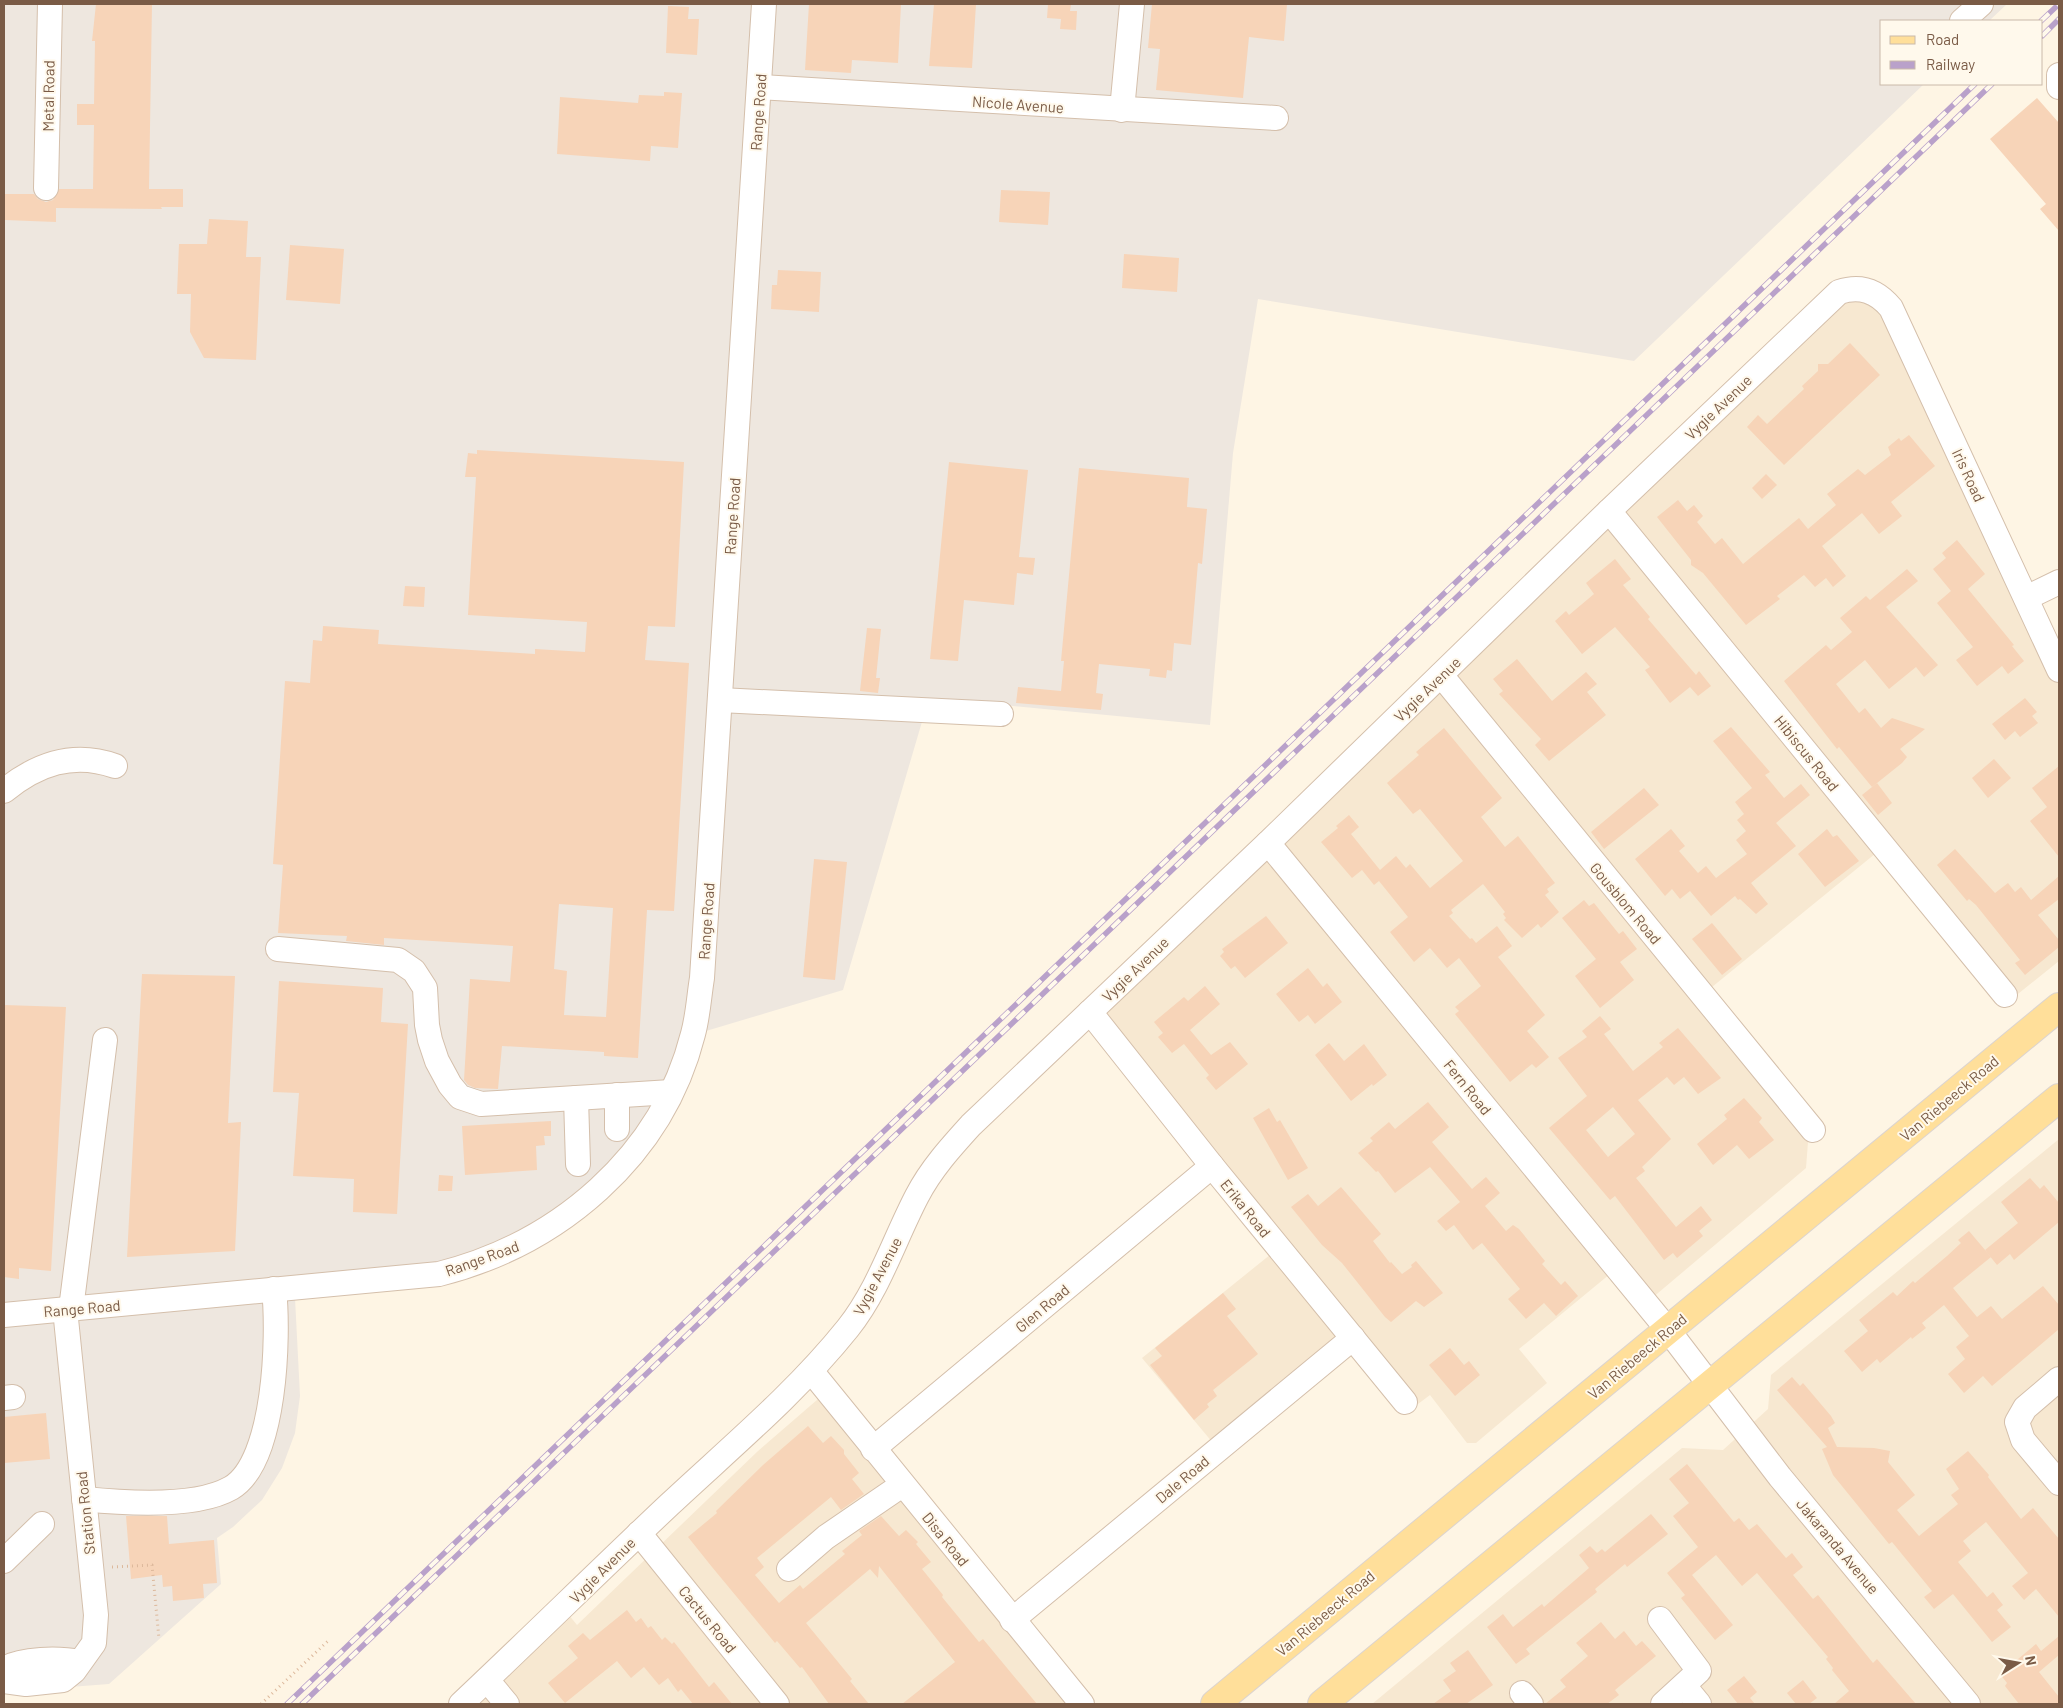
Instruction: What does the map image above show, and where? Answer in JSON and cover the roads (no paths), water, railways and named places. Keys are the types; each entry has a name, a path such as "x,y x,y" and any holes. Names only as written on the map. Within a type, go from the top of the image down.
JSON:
{"main road":[{"name":"Van Riebeeck Road","path":"1215,1704 2059,1007"},
{"path":"1322,1704 2059,1098"}],"street":[{"name":"Metal Road","path":"46,188 50,4"},
{"name":"Range Road","path":"4,1315 439,1274 473,1264 514,1248 560,1221 603,1186 642,1142 671,1092 693,1034 702,978 764,4"},
{"path":"1122,110 1132,4"},
{"path":"1963,20 1981,4"},
{"path":"2059,75 2059,87"},
{"name":"Nicole Avenue","path":"760,87 1276,118"},
{"name":"Vygie Avenue","path":"461,1704 639,1533 812,1372 855,1318 881,1274 917,1195 941,1158 971,1125 1268,843 1831,298 1848,290 1867,290"},
{"name":"Iris Road","path":"1867,290 1884,300 1891,308 2059,670"},
{"name":"Hibiscus Road","path":"1609,511 2005,996"},
{"path":"2026,598 2059,582"},
{"name":"Gousblom Road","path":"1440,675 1813,1130"},
{"path":"720,700 1001,714"},
{"path":"4,791 18,780 54,761 70,758 102,761 115,766"},
{"name":"Fern Road","path":"1268,843 1668,1330 1711,1386"},
{"path":"278,949 398,960 414,971 425,988 427,1025 438,1061 460,1097 481,1104 671,1092"},
{"name":"Erika Road","path":"1090,1012 1212,1166 1405,1402"},
{"name":"Station Road","path":"4,1681 26,1684 63,1680 74,1671 94,1643 96,1615 69,1360 68,1309 105,1040"},
{"path":"617,1095 618,1130"},
{"path":"576,1098 578,1164"},
{"name":"Glen Road","path":"873,1449 1212,1166"},
{"path":"84,1498 121,1503 167,1501 210,1496 232,1487 248,1471 258,1451 270,1404 276,1349 277,1314 274,1289"},
{"name":"Station Road","path":"29,1313 48,1328 69,1360"},
{"name":"Dale Road","path":"1012,1620 1352,1338"},
{"name":"Disa Road","path":"812,1372 902,1486 1082,1704"},
{"path":"2059,1379 2025,1408 2017,1422 2023,1440 2059,1484"},
{"name":"Jakaranda Avenue","path":"1711,1386 1780,1477 1968,1704"},
{"path":"788,1569 826,1537 902,1486"},
{"path":"4,1561 42,1524"},
{"name":"Cactus Road","path":"639,1533 777,1704"},
{"path":"1660,1619 1699,1671 1692,1696 1664,1704"},
{"path":"4,1669 19,1664 62,1658 79,1662"},
{"path":"487,1680 508,1704"}],"railway":[{"path":"2042,20 2059,4"},
{"path":"2043,35 2059,19"},
{"path":"287,1704 1974,85"},
{"path":"302,1704 1991,85"}]}
